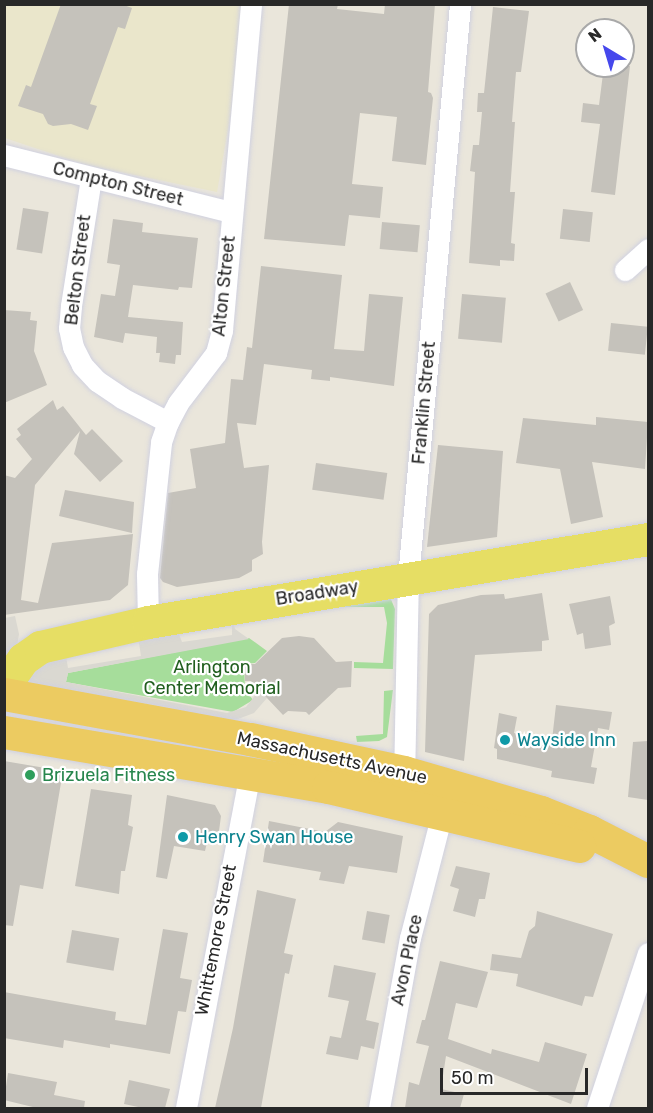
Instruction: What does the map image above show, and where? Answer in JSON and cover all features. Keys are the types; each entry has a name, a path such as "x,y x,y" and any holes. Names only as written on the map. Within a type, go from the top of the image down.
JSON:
{"highway":[{"name":"Massachusetts Avenue","path":"4,694 250,739 404,788 442,813 557,840 648,868"},
{"name":"Massachusetts Avenue","path":"4,732 250,772 404,788 541,812 596,834 648,861"}],"main road":[{"name":"Broadway","path":"4,686 23,659 40,647 148,622 648,539"}],"street":[{"name":"Alton Street","path":"148,622 147,574 161,442 168,422 216,353 222,330 251,4"},
{"name":"Franklin Street","path":"404,788 408,578 460,4"},
{"name":"Compton Street","path":"4,155 231,212"},
{"name":"Belton Street","path":"91,178 70,306 69,328 73,347 82,364 98,381 122,398 168,422"},
{"path":"625,270 648,249"},
{"name":"Whittemore Street","path":"186,1108 213,953 250,772"},
{"name":"Avon Place","path":"379,1108 410,938 442,813"},
{"path":"597,1108 648,953"}],"shaded area":[{"path":"5,5 244,5 232,106 217,192 86,165 5,138"},
{"path":"15,616 19,634 17,646 5,659 5,618"},
{"path":"232,618 235,629 249,639 68,673 66,682 227,713 246,707 260,689 267,698 254,713 238,719 221,724 183,720 173,708 81,693 29,689 29,681 45,658 66,656 68,668 141,656 138,637 177,629 182,642 232,635"}],"green space":[{"path":"390,597 395,609 393,669 354,668 354,662 383,663 387,623 384,607 345,607 344,599"},
{"name":"Arlington Center Memorial","path":"249,638 267,651 255,663 244,664 245,689 253,700 233,712 66,682 68,673"},
{"path":"393,690 387,737 379,741 357,742 356,736 383,734 384,691"}],"building":[{"path":"61,4 121,4 132,8 125,29 118,27 90,104 97,106 88,130 71,124 53,126 48,124 43,114 18,106 26,85 31,87"},
{"path":"289,4 338,4 337,9 384,14 385,4 435,4 428,92 433,98 426,165 392,161 397,117 360,113 352,184 383,187 380,218 349,215 345,246 264,239"},
{"path":"493,7 529,11 521,72 516,72 512,122 515,122 510,192 515,192 511,243 515,244 514,261 500,260 500,266 469,263 475,172 470,171 473,145 479,145 482,112 477,112 478,93 484,93"},
{"path":"602,78 629,78 615,195 591,192 600,124 581,122 583,103 599,105"},
{"path":"23,208 49,212 42,254 16,249"},
{"path":"563,209 593,212 590,242 560,239"},
{"path":"113,219 143,223 142,232 198,238 192,288 179,287 178,290 133,285 128,317 183,322 181,355 176,355 175,364 159,362 160,353 156,353 157,337 125,333 123,343 94,337 101,294 115,296 120,265 107,263"},
{"path":"382,222 420,225 418,252 380,249"},
{"path":"261,266 342,275 334,349 364,351 369,294 403,297 394,386 330,377 330,381 311,379 312,370 264,364 256,425 237,423 244,468 269,465 262,542 263,554 252,560 252,571 239,578 177,587 163,582 160,578 168,493 196,488 190,449 225,443 231,379 243,380 247,347 252,348"},
{"path":"570,282 583,310 559,322 546,293"},
{"path":"462,294 506,298 502,343 458,339"},
{"path":"4,310 31,312 30,320 37,321 34,351 47,385 4,403"},
{"path":"611,323 648,327 645,355 608,351"},
{"path":"53,400 57,410 63,406 86,435 92,429 123,461 100,482 74,454 80,431 35,485 21,600 38,603 52,543 133,534 128,585 110,600 4,615 4,475 15,478 32,459 16,439 21,435 17,429"},
{"path":"596,417 648,422 645,469 592,462 603,517 571,524 560,469 516,463 523,418 596,425"},
{"path":"438,445 503,451 497,537 427,547"},
{"path":"316,463 387,473 384,500 312,490"},
{"path":"65,490 134,502 132,533 59,516"},
{"path":"542,593 549,640 542,641 542,651 475,655 464,761 425,752 429,614 438,605 481,595 504,594 505,599"},
{"path":"610,596 615,623 609,626 611,645 585,649 583,633 577,635 569,604"},
{"path":"299,636 314,638 336,662 352,661 351,687 338,688 309,715 306,712 288,711 283,715 251,681 245,681 245,664 255,664 282,638"},
{"path":"556,705 612,712 609,730 598,728 591,767 597,768 594,784 551,777 552,771 497,759 497,749 494,748 499,713 517,717 514,733 552,740"},
{"path":"648,741 648,800 628,797 633,742"},
{"path":"4,761 63,771 43,889 20,885 13,926 4,925"},
{"path":"91,789 132,795 128,825 133,827 125,871 121,871 119,894 75,886"},
{"name":"Henry Swan House","path":"167,795 215,805 221,816 219,831 209,834 205,851 174,846 167,879 156,877"},
{"path":"269,821 325,832 338,822 403,836 397,873 349,866 344,884 319,880 321,872 263,862"},
{"path":"456,866 490,873 485,899 479,899 475,917 453,911 459,889 450,886"},
{"path":"257,890 296,899 284,953 293,955 289,974 285,973 261,1108 215,1108 233,1028"},
{"path":"367,911 390,915 385,944 362,940"},
{"path":"537,911 613,934 593,997 585,996 582,1006 516,986 518,974 490,970 492,954 521,958 529,931 535,926"},
{"path":"163,929 188,933 180,978 192,980 186,1012 178,1011 170,1054 110,1044 110,1048 64,1040 63,1048 4,1038 4,992 116,1012 115,1020 146,1025"},
{"path":"72,930 119,938 114,971 66,962"},
{"path":"440,961 488,972 477,1008 456,1003 448,1039 491,1054 492,1049 539,1062 545,1042 587,1054 571,1104 446,1056 441,1089 464,1094 460,1108 405,1108 409,1082 419,1085 429,1046 416,1043 422,1020 425,1020"},
{"path":"334,965 376,973 366,1020 379,1023 374,1049 361,1046 358,1060 326,1054 330,1036 341,1038 349,1001 328,997"},
{"path":"8,1073 57,1082 54,1095 85,1101 84,1108 37,1108 4,1100"},
{"path":"129,1080 170,1089 165,1108 143,1108 124,1104"}],"place":[{"name":"Wayside Inn","path":"505,740"},
{"name":"Brizuela Fitness","path":"30,775"},
{"name":"Henry Swan House","path":"183,837"}]}
